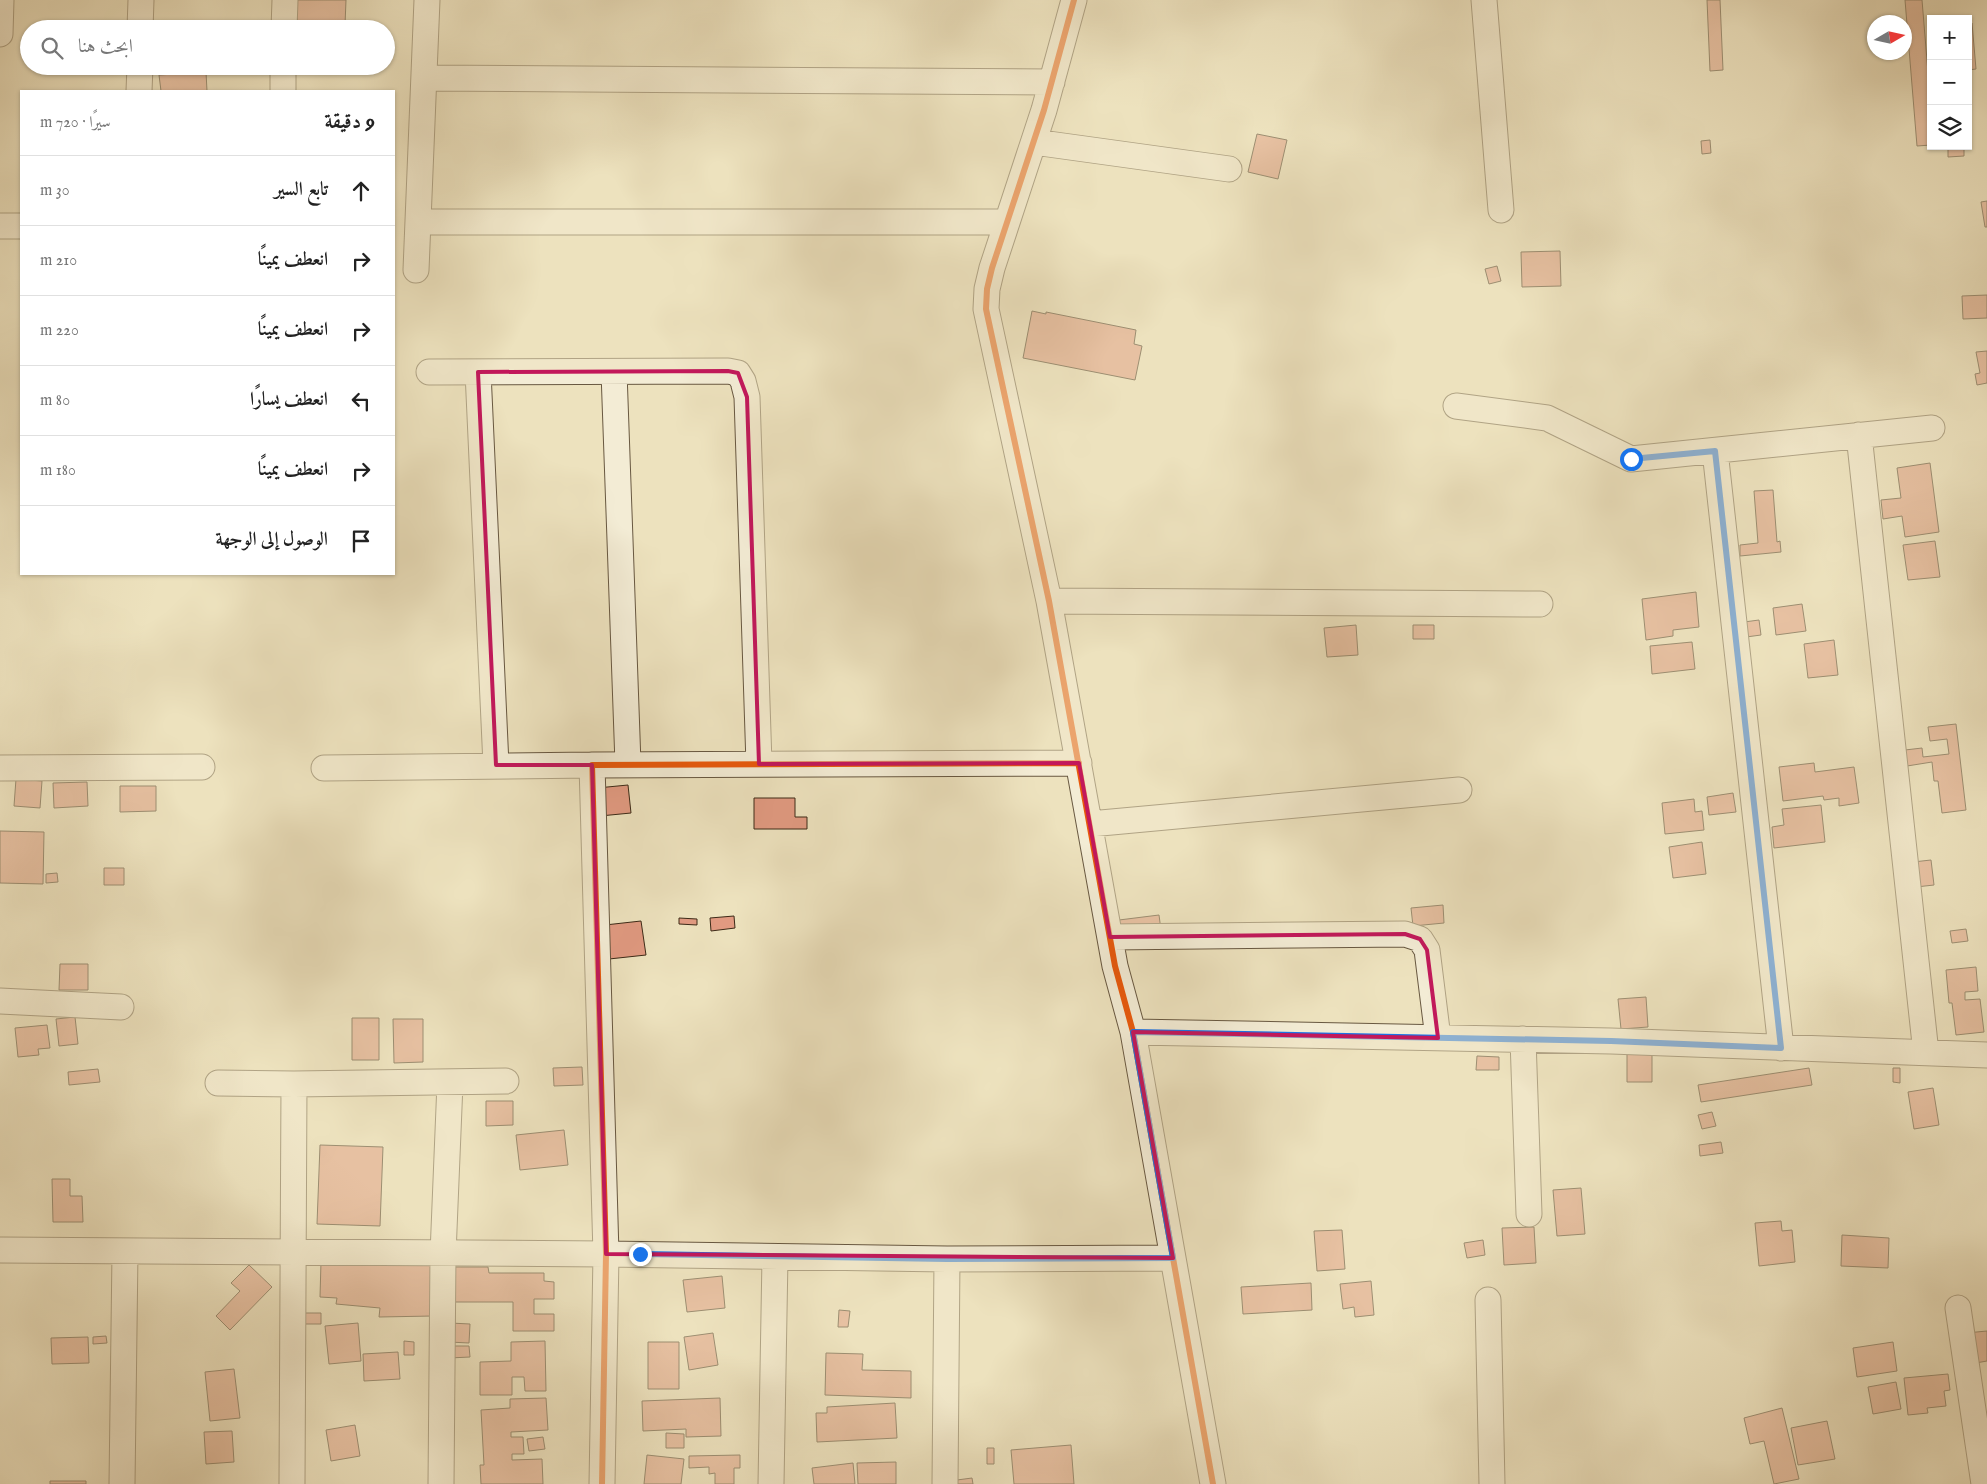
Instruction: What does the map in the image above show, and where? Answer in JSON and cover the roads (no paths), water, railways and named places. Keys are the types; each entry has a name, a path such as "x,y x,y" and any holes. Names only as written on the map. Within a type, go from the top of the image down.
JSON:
{"street":[{"path":"0,34 1,0"},
{"path":"140,20 141,0"},
{"path":"284,20 285,0"},
{"path":"416,270 427,0"},
{"path":"1074,0 1034,142 990,275 986,309 1049,601 1080,763 1110,937 1133,1032 1213,1484"},
{"path":"1484,0 1501,210"},
{"path":"139,90 140,75"},
{"path":"283,75 283,90"},
{"path":"424,78 1052,82"},
{"path":"1034,142 1229,169"},
{"path":"418,222 1007,222"},
{"path":"0,226 20,226"},
{"path":"429,372 728,371 738,374 743,381 747,397 759,764"},
{"path":"478,372 496,765"},
{"path":"614,372 628,764"},
{"path":"1456,406 1547,418 1631,459 1932,428"},
{"path":"1860,436 1926,1053"},
{"path":"1715,451 1781,1048"},
{"path":"1049,601 1540,604"},
{"path":"324,768 592,764 1080,763"},
{"path":"592,764 606,1254 602,1484"},
{"path":"0,768 202,768"},
{"path":"1090,824 1459,790"},
{"path":"1110,937 1405,934 1420,939 1427,950 1438,1038"},
{"path":"0,1001 122,1007"},
{"path":"1133,1032 1524,1039 1987,1056"},
{"path":"1524,1039 1529,1214"},
{"path":"218,1083 450,1083 506,1081"},
{"path":"441,1484 443,1254 450,1083"},
{"path":"292,1484 294,1084"},
{"path":"0,1250 125,1252 292,1251 947,1259 1173,1258"},
{"path":"122,1484 125,1252"},
{"path":"771,1484 775,1257"},
{"path":"945,1484 947,1259"},
{"path":"1488,1300 1492,1484"},
{"path":"1958,1308 1984,1484"}]}
